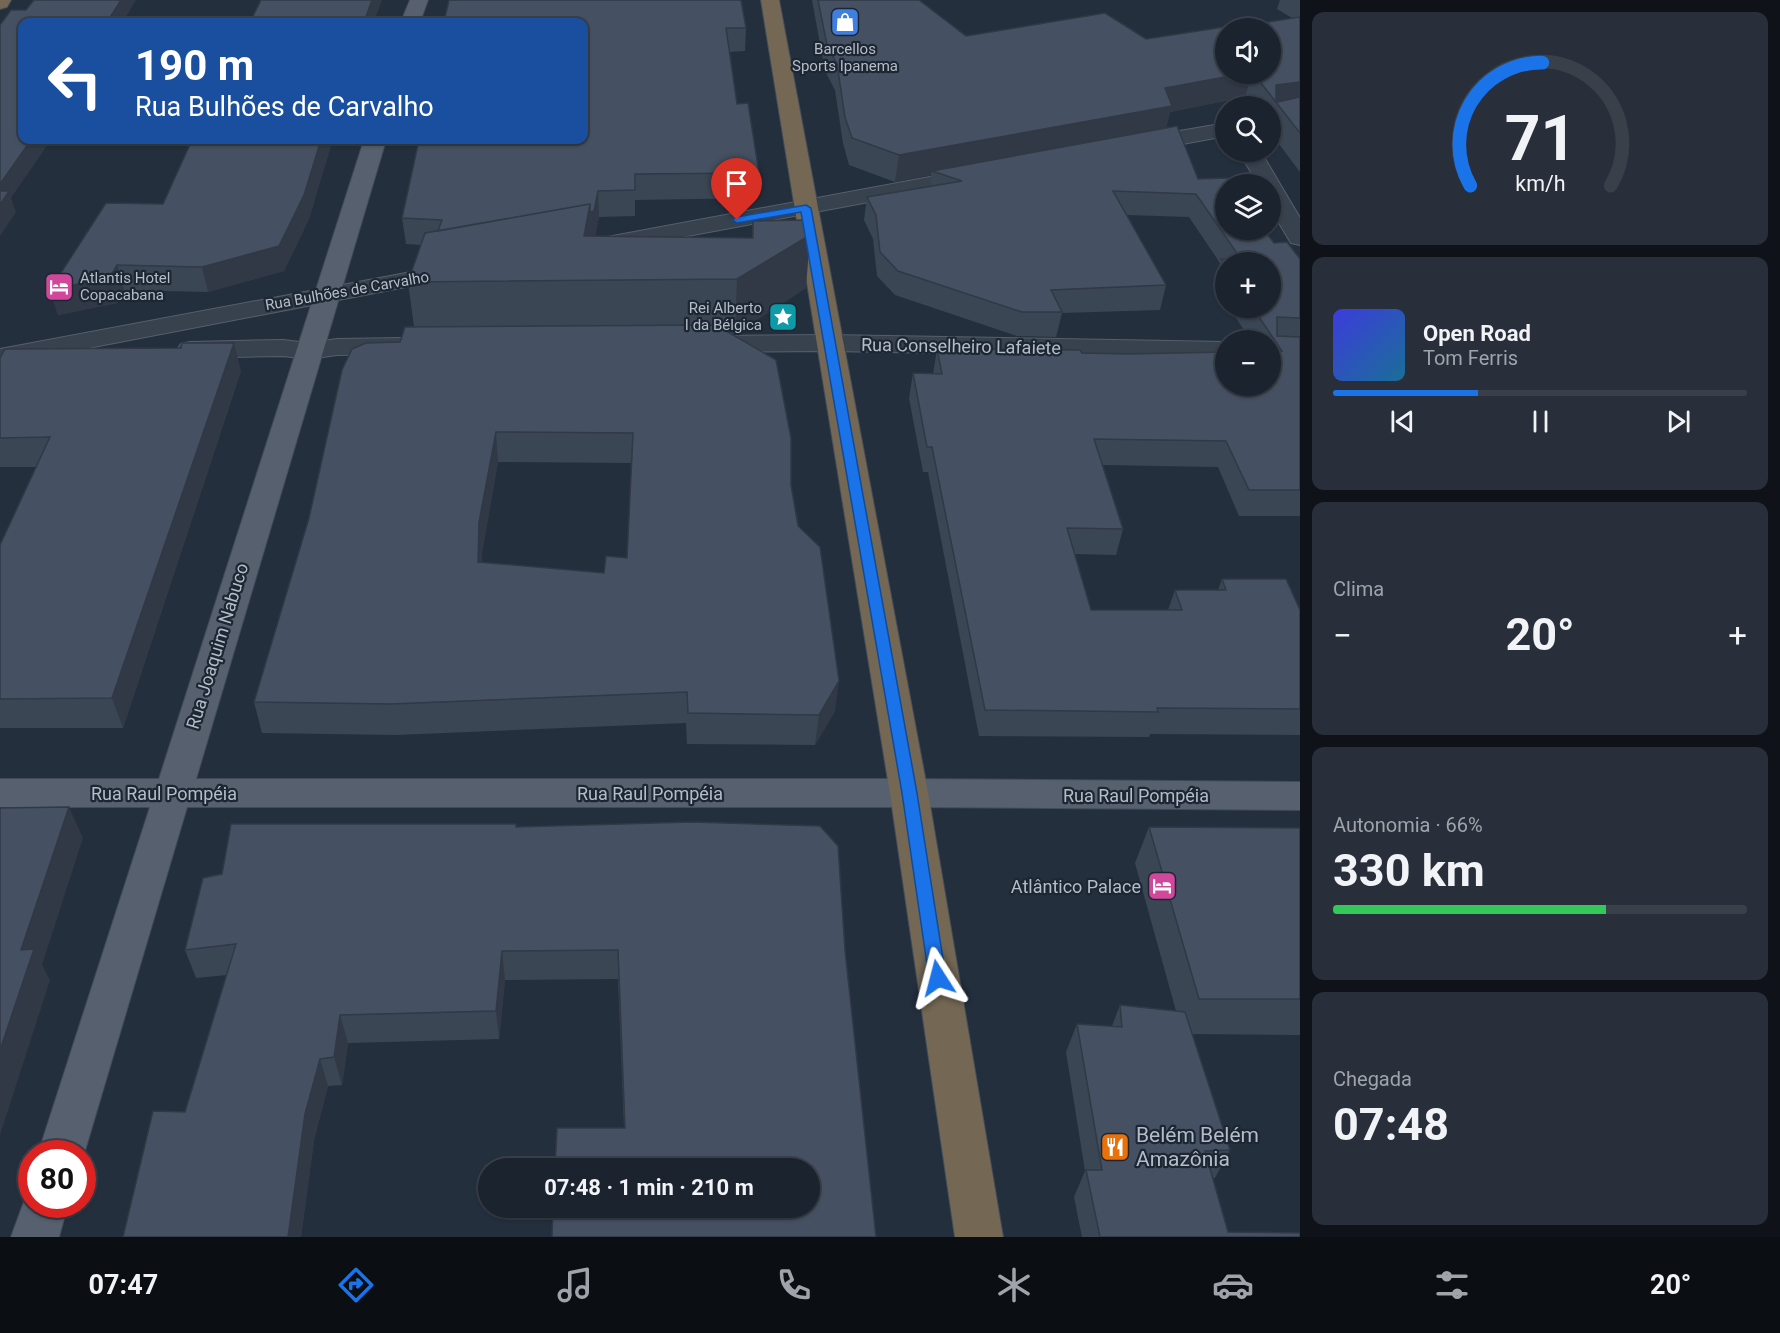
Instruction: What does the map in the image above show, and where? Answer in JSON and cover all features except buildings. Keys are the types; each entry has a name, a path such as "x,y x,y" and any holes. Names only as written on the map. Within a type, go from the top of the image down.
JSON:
{"highway":[{"path":"770,0 909,793 979,1237"}],"main road":[{"path":"412,18 418,0"},
{"name":"Rua Joaquim Nabuco","path":"65,1140 374,144"},
{"name":"Rua Raul Pompéia","path":"0,793 909,793 1300,796"},
{"path":"35,1237 41,1218"}],"street":[{"path":"1120,149 1215,131"},
{"path":"583,248 991,173"},
{"path":"1281,205 1300,238"},
{"name":"Rua Bulhões de Carvalho","path":"7,355 478,267"},
{"name":"Rua Conselheiro Lafaiete","path":"685,344 829,343 1215,350"},
{"path":"7,355 283,348 308,351 338,347 421,346"}],"place":[{"name":"Barcellos Sports Ipanema","path":"845,22"},
{"name":"Atlantis Hotel Copacabana","path":"59,287"},
{"name":"Rei Alberto I da Bélgica","path":"783,317"},
{"name":"Atlântico Palace","path":"1162,886"},
{"name":"Belém Belém Amazônia","path":"1115,1147"}],"route":[{"path":"737,220 806,208 909,793 938,978"}]}
